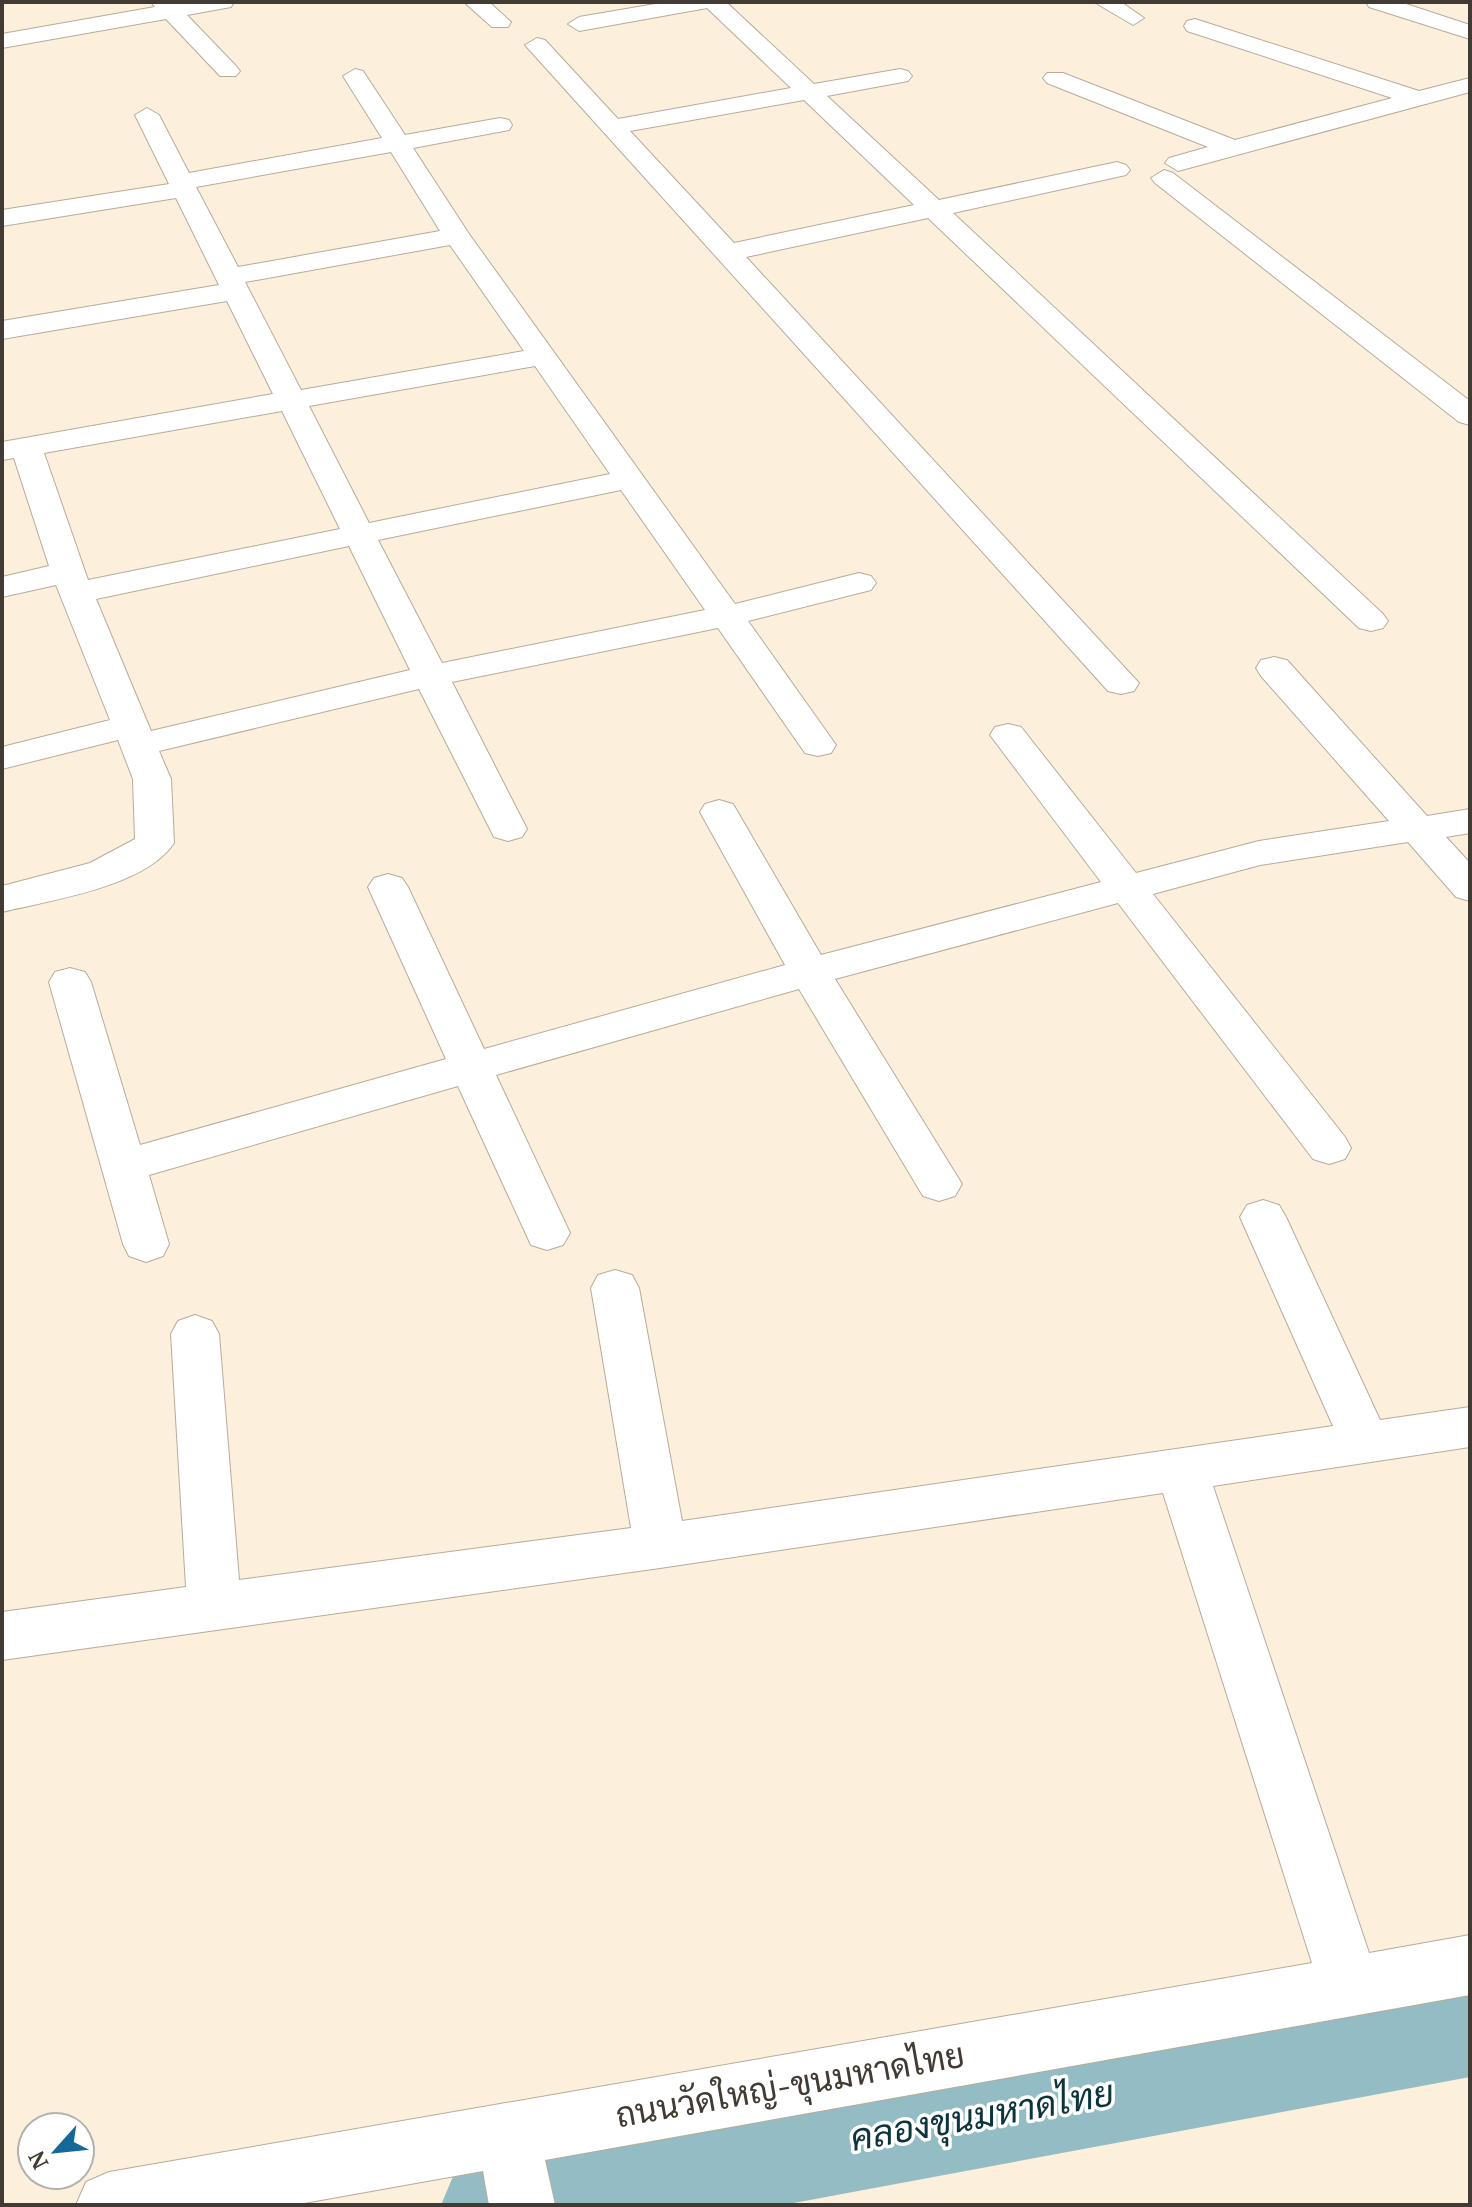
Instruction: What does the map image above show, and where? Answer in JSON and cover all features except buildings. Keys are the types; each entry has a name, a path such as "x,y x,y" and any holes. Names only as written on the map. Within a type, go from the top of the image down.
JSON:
{"street":[{"path":"2,41 167,7 223,2"},
{"path":"475,2 500,22"},
{"path":"579,24 705,2"},
{"path":"713,2 1371,621"},
{"path":"1105,2 1133,18"},
{"path":"1377,2 1470,32"},
{"path":"167,7 228,71"},
{"path":"1195,26 1418,99"},
{"path":"537,45 1121,683"},
{"path":"355,76 457,236 818,745"},
{"path":"612,127 900,76"},
{"path":"1055,78 1233,148"},
{"path":"727,253 1233,148 1470,85"},
{"path":"147,115 508,829"},
{"path":"2,218 500,125"},
{"path":"1149,164 1470,416"},
{"path":"2,330 457,236"},
{"path":"2,899 120,865 141,857 155,843 152,779 73,582 14,448 544,356"},
{"path":"2,587 73,582 359,536 630,479"},
{"path":"2,758 135,736 727,616 859,583"},
{"path":"1274,668 1470,888"},
{"path":"1008,735 1329,1148"},
{"path":"719,812 810,972 939,1184"},
{"path":"122,1166 810,972 1259,853 1470,821"},
{"path":"388,887 547,1233"},
{"path":"70,982 146,1244"},
{"path":"1263,1217 1366,1443"},
{"path":"615,1288 660,1546"},
{"path":"195,1334 214,1606"},
{"path":"2,1636 660,1546 1470,1427"},
{"path":"1182,1471 1350,1986"},
{"name":"ถนนวัดใหญ่-ขุนมหาดไทย","path":"109,2205 1470,1965"},
{"path":"508,2135 521,2201"}],"waterway":[{"name":"คลองขุนมหาดไทย","path":"495,2205 1470,2026"}]}
